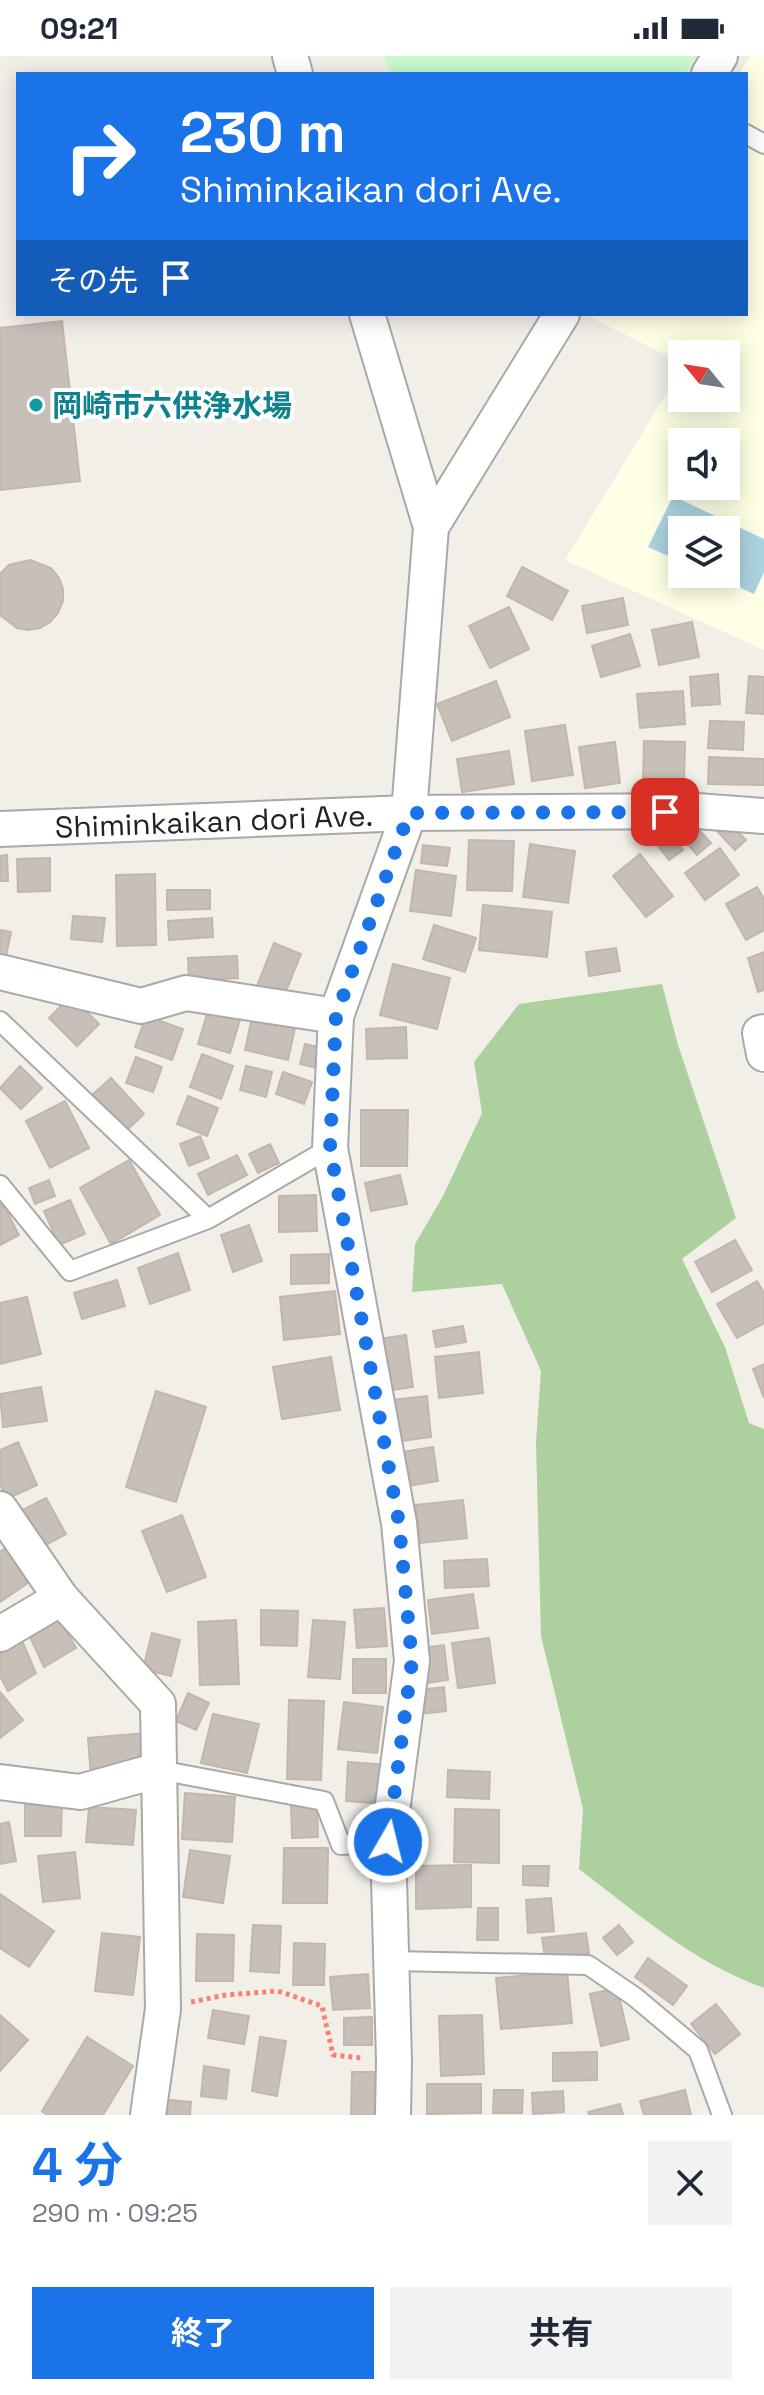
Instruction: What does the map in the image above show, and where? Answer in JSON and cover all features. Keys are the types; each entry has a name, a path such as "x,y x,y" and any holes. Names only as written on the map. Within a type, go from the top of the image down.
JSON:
{"street":[{"path":"368,316 431,527 409,813 336,1016 330,1148 399,1523 412,1661 388,1842 393,2115"},
{"path":"431,527 561,316"},
{"name":"Shiminkaikan dori Ave.","path":"0,829 409,813 697,811 764,816"},
{"path":"0,972 141,1006 186,993 336,1016"},
{"path":"764,1032 760,1033 764,1054"},
{"path":"0,1509 61,1598 158,1704 163,2009 148,2115"},
{"path":"0,1634 61,1598"},
{"path":"0,1782 80,1792 159,1770"}],"lane":[{"path":"0,1021 208,1219"},
{"path":"0,1185 70,1271 208,1219 330,1148"},
{"path":"159,1770 324,1801 341,1845 388,1842"},
{"path":"392,1961 588,1965 635,1997 698,2050 722,2115"}],"path":[{"path":"163,2009 226,1995 278,1991 322,2006 333,2055 394,2061"}],"shaded area":[{"path":"750,56 764,56 764,650 565,560 668,391 668,412 740,412 740,340 668,340 668,356 588,316 748,316 748,72 740,72"}],"green space":[{"path":"384,56 696,56 686,72 390,72"},
{"path":"662,984 678,1045 736,1218 682,1259 725,1347 749,1423 764,1429 764,1988 738,1978 690,1951 579,1869 583,1809 541,1636 536,1442 541,1371 502,1284 412,1292 415,1244 443,1196 482,1113 474,1062 519,1004"}],"water":[{"path":"671,500 681,500 715,516 668,516 668,556 648,547"},
{"path":"740,528 764,539 764,572 754,594 740,588"}],"building":[{"name":"岡崎市六供浄水場","path":"62,321 80,481 0,490 0,328"},
{"path":"30,560 51,568 63,589 63,601 50,622 28,630 17,628 0,615 0,574 9,565"},
{"path":"522,567 568,591 552,620 507,596"},
{"path":"623,598 628,625 587,633 582,606"},
{"path":"509,607 529,649 490,668 469,626"},
{"path":"692,622 699,657 659,665 652,630"},
{"path":"630,634 640,666 601,677 592,646"},
{"path":"718,674 720,704 692,706 690,677"},
{"path":"749,676 764,677 764,714 746,713"},
{"path":"496,681 510,717 452,741 437,704"},
{"path":"683,691 685,724 640,728 637,694"},
{"path":"710,721 744,722 743,750 708,748"},
{"path":"565,725 573,775 532,781 525,731"},
{"path":"644,741 685,742 684,782 643,781"},
{"path":"615,742 620,783 585,788 579,747"},
{"path":"509,751 514,784 462,792 457,759"},
{"path":"709,757 764,759 764,785 708,784"},
{"path":"726,820 746,840 735,850 716,830"},
{"path":"666,829 683,850 669,860 653,839"},
{"path":"699,830 711,843 697,855 686,842"},
{"path":"469,840 514,841 512,891 467,890"},
{"path":"530,844 575,851 568,903 523,897"},
{"path":"423,845 450,848 447,866 421,863"},
{"path":"720,848 739,875 705,900 685,873"},
{"path":"640,854 673,896 646,917 613,876"},
{"path":"7,855 8,881 0,881 0,856"},
{"path":"50,858 50,891 18,892 17,859"},
{"path":"416,870 456,876 451,916 410,911"},
{"path":"155,874 156,945 117,946 116,875"},
{"path":"757,887 764,899 764,930 746,940 726,904"},
{"path":"167,890 210,890 210,909 167,910"},
{"path":"483,905 552,912 547,957 479,950"},
{"path":"73,916 105,918 102,942 71,939"},
{"path":"212,918 213,937 169,940 168,921"},
{"path":"434,925 476,938 465,972 423,959"},
{"path":"0,930 11,932 5,961 0,960"},
{"path":"274,943 301,954 284,996 257,986"},
{"path":"616,948 620,971 589,976 586,952"},
{"path":"764,952 764,990 758,992 748,958"},
{"path":"237,956 238,978 189,981 188,958"},
{"path":"393,964 450,978 437,1029 380,1015"},
{"path":"71,996 99,1024 77,1046 49,1018"},
{"path":"208,1011 240,1020 230,1053 198,1044"},
{"path":"146,1016 183,1029 172,1060 135,1047"},
{"path":"252,1018 295,1028 288,1060 245,1050"},
{"path":"406,1027 407,1058 367,1059 366,1029"},
{"path":"305,1044 330,1050 325,1070 300,1064"},
{"path":"202,1054 233,1066 221,1099 190,1087"},
{"path":"136,1057 162,1067 153,1092 126,1083"},
{"path":"20,1066 42,1088 21,1109 0,1088"},
{"path":"246,1066 272,1072 266,1097 240,1090"},
{"path":"283,1072 312,1082 304,1104 276,1094"},
{"path":"111,1078 144,1114 125,1132 92,1095"},
{"path":"188,1096 218,1108 207,1136 177,1124"},
{"path":"65,1101 89,1148 50,1168 26,1121"},
{"path":"361,1110 408,1110 407,1166 361,1166"},
{"path":"200,1136 209,1158 189,1166 180,1144"},
{"path":"270,1144 279,1163 258,1173 249,1154"},
{"path":"237,1155 247,1175 208,1195 198,1174"},
{"path":"129,1160 160,1215 111,1244 80,1188"},
{"path":"400,1175 407,1204 371,1211 365,1183"},
{"path":"49,1180 55,1196 35,1204 29,1188"},
{"path":"316,1195 317,1231 279,1232 279,1196"},
{"path":"0,1198 19,1235 0,1245"},
{"path":"70,1200 85,1234 59,1245 44,1211"},
{"path":"249,1225 262,1261 233,1272 221,1235"},
{"path":"735,1240 752,1270 712,1292 695,1262"},
{"path":"178,1253 190,1290 150,1304 138,1268"},
{"path":"329,1254 329,1283 291,1284 291,1255"},
{"path":"117,1280 125,1306 82,1319 74,1293"},
{"path":"757,1281 764,1293 764,1323 737,1338 717,1304"},
{"path":"335,1291 340,1334 284,1340 280,1297"},
{"path":"27,1297 41,1354 0,1364 0,1303"},
{"path":"463,1326 466,1342 436,1347 433,1331"},
{"path":"406,1335 413,1387 379,1392 372,1340"},
{"path":"479,1352 483,1393 439,1398 435,1357"},
{"path":"331,1357 340,1410 282,1419 273,1367"},
{"path":"764,1364 764,1398 753,1369"},
{"path":"41,1387 47,1421 3,1427 0,1394"},
{"path":"156,1391 206,1407 176,1502 126,1487"},
{"path":"427,1396 431,1437 387,1443 382,1401"},
{"path":"18,1442 37,1485 7,1499 0,1484 0,1450"},
{"path":"433,1447 438,1481 395,1488 390,1454"},
{"path":"46,1498 66,1534 37,1550 17,1513"},
{"path":"463,1500 467,1538 420,1543 416,1505"},
{"path":"182,1515 206,1577 167,1592 142,1531"},
{"path":"6,1548 28,1583 0,1602 0,1552"},
{"path":"487,1559 489,1586 445,1588 444,1561"},
{"path":"473,1594 478,1628 432,1634 428,1600"},
{"path":"384,1608 387,1646 357,1648 354,1610"},
{"path":"261,1610 298,1611 297,1646 261,1645"},
{"path":"59,1618 76,1648 44,1667 29,1635"},
{"path":"236,1620 239,1684 200,1685 198,1622"},
{"path":"313,1620 345,1622 340,1679 308,1677"},
{"path":"152,1633 180,1640 171,1676 143,1669"},
{"path":"20,1636 36,1673 8,1691 0,1676 0,1649"},
{"path":"489,1638 495,1683 458,1688 452,1643"},
{"path":"444,1645 448,1680 426,1683 421,1648"},
{"path":"353,1659 386,1659 386,1693 353,1693"},
{"path":"444,1687 446,1711 420,1714 418,1690"},
{"path":"0,1692 23,1720 0,1738"},
{"path":"188,1693 209,1703 196,1730 176,1721"},
{"path":"289,1700 324,1701 321,1780 287,1779"},
{"path":"344,1702 383,1707 377,1753 338,1749"},
{"path":"213,1714 259,1724 247,1773 201,1763"},
{"path":"146,1733 149,1772 91,1777 88,1738"},
{"path":"348,1762 388,1765 385,1804 346,1801"},
{"path":"448,1770 490,1772 489,1799 447,1797"},
{"path":"185,1793 235,1797 232,1842 182,1839"},
{"path":"25,1802 62,1802 61,1836 25,1836"},
{"path":"317,1805 318,1837 292,1838 291,1806"},
{"path":"89,1807 136,1810 133,1845 86,1842"},
{"path":"455,1809 499,1810 499,1863 454,1862"},
{"path":"9,1822 16,1861 0,1864 0,1824"},
{"path":"284,1848 328,1848 327,1903 283,1903"},
{"path":"190,1850 230,1856 223,1903 183,1897"},
{"path":"75,1852 80,1898 43,1902 38,1856"},
{"path":"471,1865 471,1907 416,1909 416,1866"},
{"path":"523,1866 549,1866 548,1886 523,1885"},
{"path":"0,1894 54,1931 29,1967 0,1948"},
{"path":"551,1898 554,1931 528,1933 526,1900"},
{"path":"478,1908 498,1908 498,1940 477,1940"},
{"path":"253,1925 281,1926 279,1973 250,1971"},
{"path":"619,1925 633,1942 617,1955 603,1938"},
{"path":"102,1933 140,1937 133,1995 95,1991"},
{"path":"586,1933 589,1953 545,1958 542,1938"},
{"path":"197,1934 234,1935 233,1981 196,1981"},
{"path":"294,1943 325,1944 324,1985 293,1985"},
{"path":"648,1958 687,1986 673,2005 635,1977"},
{"path":"567,1972 572,2023 501,2029 496,1978"},
{"path":"368,1974 370,2008 333,2010 330,1977"},
{"path":"617,1988 629,2039 601,2046 590,1994"},
{"path":"716,2004 740,2034 715,2054 691,2024"},
{"path":"213,2010 249,2016 244,2044 208,2038"},
{"path":"0,2015 28,2040 0,2071"},
{"path":"482,2015 484,2074 441,2076 439,2016"},
{"path":"372,2017 372,2045 344,2045 344,2018"},
{"path":"87,2037 133,2066 103,2115 47,2115 42,2111"},
{"path":"260,2037 286,2041 277,2096 252,2091"},
{"path":"597,2052 597,2080 553,2081 553,2053"},
{"path":"204,2066 229,2070 226,2099 201,2096"},
{"path":"352,2072 384,2072 383,2115 351,2115"},
{"path":"427,2084 481,2084 481,2113 427,2114"},
{"path":"494,2090 523,2090 522,2113 493,2113"},
{"path":"685,2090 691,2115 644,2115 640,2101"},
{"path":"563,2091 564,2112 533,2114 532,2093"},
{"path":"160,2099 191,2102 190,2115 159,2115"},
{"path":"620,2104 623,2115 589,2115 588,2112"}],"place":[{"name":"岡崎市六供浄水場","path":"36,405"}],"route":[{"path":"388,1842 412,1661 399,1523 330,1148 336,1016 409,813 665,812"}]}
